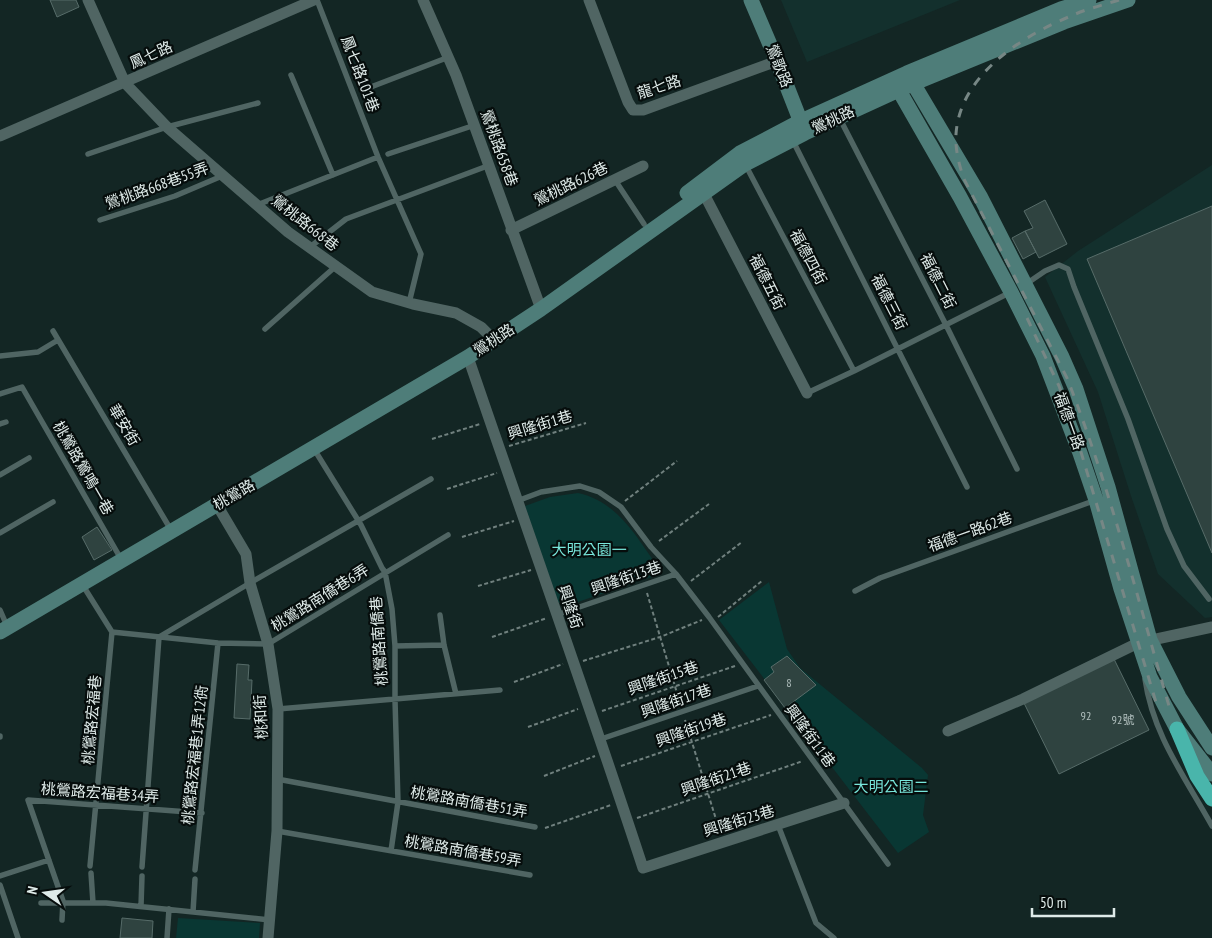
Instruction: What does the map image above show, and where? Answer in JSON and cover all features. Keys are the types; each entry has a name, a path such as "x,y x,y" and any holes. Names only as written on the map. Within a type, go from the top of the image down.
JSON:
{"highway":[{"path":"1177,729 1197,776 1212,799"}],"main road":[{"name":"鶯歌路","path":"751,0 777,61 796,131"},
{"name":"鶯桃路","path":"468,356 475,339 490,336 539,306 743,159 836,111 1061,10 1089,0"},
{"name":"鶯桃路","path":"1061,10 1128,0"},
{"name":"福德一路","path":"903,82 980,196 1062,357 1076,389 1108,487 1150,677 1177,729 1212,774"},
{"name":"福德一路","path":"903,82 1011,292 1054,381 1096,500 1121,589 1143,645 1212,748"},
{"name":"鶯桃路","path":"539,306 644,224 702,189"},
{"name":"桃鶯路","path":"4,630 314,449 468,356"}],"street":[{"name":"鶯桃路668巷","path":"88,0 125,83 167,127 257,206 372,292 408,303 456,312 482,327 490,336"},
{"name":"鳳七路","path":"0,136 316,0"},
{"name":"鶯桃路658巷","path":"423,0 449,57 475,125 539,306"},
{"name":"龍七路","path":"589,0 628,102 633,110 643,110 777,61"},
{"name":"鶯桃路626巷","path":"511,230 643,166"},
{"name":"福德五街","path":"702,189 807,393"},
{"name":"興隆街","path":"468,356 556,615 601,739 642,868"},
{"name":"桃和街","path":"218,505 246,554 250,582 268,644 278,709 277,831 268,938"},
{"path":"948,731 1143,645 1212,627"},
{"name":"興隆街23巷","path":"642,868 844,804"}],"lane":[{"name":"鳳七路101巷","path":"316,0 378,157 421,254 408,303"},
{"path":"362,90 449,57"},
{"path":"291,74 333,175"},
{"path":"88,154 167,127 258,103"},
{"name":"福德二街","path":"836,111 946,325 1017,469"},
{"path":"388,154 475,125"},
{"name":"福德三街","path":"796,131 898,349 967,487"},
{"path":"257,206 378,157"},
{"name":"福德四街","path":"743,159 854,371"},
{"path":"310,247 346,219 490,165"},
{"name":"鶯桃路668巷55弄","path":"100,220 176,196 222,176"},
{"path":"615,180 644,224"},
{"path":"807,393 1025,285 1033,278 1059,265 1068,268 1128,419 1167,530 1184,566 1209,599"},
{"path":"265,329 336,266"},
{"name":"華安街","path":"53,331 172,531"},
{"path":"0,356 38,352 58,340"},
{"name":"桃鶯路鶯鳴一巷","path":"0,394 22,387 122,561"},
{"name":"桃鶯路南僑巷","path":"314,449 358,520 385,572 392,609 395,646 398,802 391,851"},
{"path":"0,475 29,458"},
{"path":"159,637 250,582 431,479"},
{"name":"興隆街11巷","path":"517,501 541,492 580,486 599,492 619,505 711,619 888,864"},
{"name":"福德一路62巷","path":"855,591 880,578 1096,500"},
{"path":"0,533 53,502"},
{"name":"桃鶯路南僑巷6弄","path":"268,644 448,535"},
{"name":"興隆街13巷","path":"556,615 676,574"},
{"path":"82,584 112,632 218,643 268,644"},
{"path":"0,610 4,630"},
{"path":"440,616 444,645 456,694"},
{"name":"桃鶯路宏福巷","path":"90,866 112,632"},
{"path":"142,867 159,637"},
{"name":"桃鶯路宏福巷1弄12衖","path":"195,870 218,643"},
{"path":"395,646 444,645"},
{"path":"1143,645 1147,691 1154,718 1178,770 1212,826"},
{"name":"興隆街17巷","path":"601,739 758,686"},
{"path":"278,709 500,690"},
{"name":"桃鶯路南僑巷51弄","path":"277,779 535,827"},
{"name":"桃鶯路宏福巷34弄","path":"49,860 28,800 202,813"},
{"path":"778,824 816,923 834,938"},
{"name":"桃鶯路南僑巷59弄","path":"277,831 530,876"},
{"path":"0,876 49,860 63,903 62,920"},
{"path":"91,873 93,903"},
{"path":"141,906 142,876"},
{"path":"193,912 195,879"},
{"path":"0,885 18,938"},
{"path":"42,903 93,903 141,906 270,920"},
{"path":"166,938 169,910"}],"path":[{"path":"432,439 490,420"},
{"name":"興隆街1巷","path":"500,449 586,423"},
{"path":"619,505 678,461"},
{"path":"447,489 507,470"},
{"path":"651,547 708,504"},
{"path":"462,537 523,518"},
{"path":"685,586 742,542"},
{"path":"478,586 540,567"},
{"path":"514,682 573,662 660,637 711,619 763,580"},
{"path":"492,637 556,615"},
{"name":"興隆街15巷","path":"528,727 742,664"},
{"name":"興隆街19巷","path":"611,769 778,713"},
{"path":"544,776 605,752"},
{"name":"興隆街21巷","path":"627,821 811,758"},
{"path":"545,828 621,802"}],"shaded area":[{"path":"781,0 960,0 807,62"},
{"path":"1212,165 1212,617 1205,618 1158,574 1098,392 1045,277 1078,251"}],"green space":[{"name":"大明公園一","path":"578,493 592,497 615,512 633,532 660,572 654,576 566,606 558,602 525,506 550,497"},
{"name":"大明公園二","path":"769,582 787,649 800,668 922,768 928,775 923,815 929,832 898,853 719,620"},
{"path":"178,918 260,923 259,938 176,938"}],"building":[{"path":"50,0 76,0 79,7 57,17"},
{"path":"1045,200 1067,244 1039,258 1025,231 1033,228 1024,211"},
{"path":"1212,206 1212,553 1087,259"},
{"path":"1025,231 1036,252 1023,259 1012,238"},
{"path":"97,527 112,550 94,560 82,537"},
{"path":"787,656 816,685 785,708 764,680 774,672 771,667"},
{"path":"1113,657 1149,730 1059,774 1023,701"},
{"path":"237,664 249,665 248,680 252,680 250,719 234,718"},
{"path":"122,918 153,921 152,938 120,938"}],"railway":[{"path":"1119,0 1083,11 1052,24 1014,47 997,60 981,76 969,93 960,113 956,145 964,179 1067,378 1109,500 1169,706"},
{"path":"1027,318 1059,386 1072,422 1158,709"}]}
